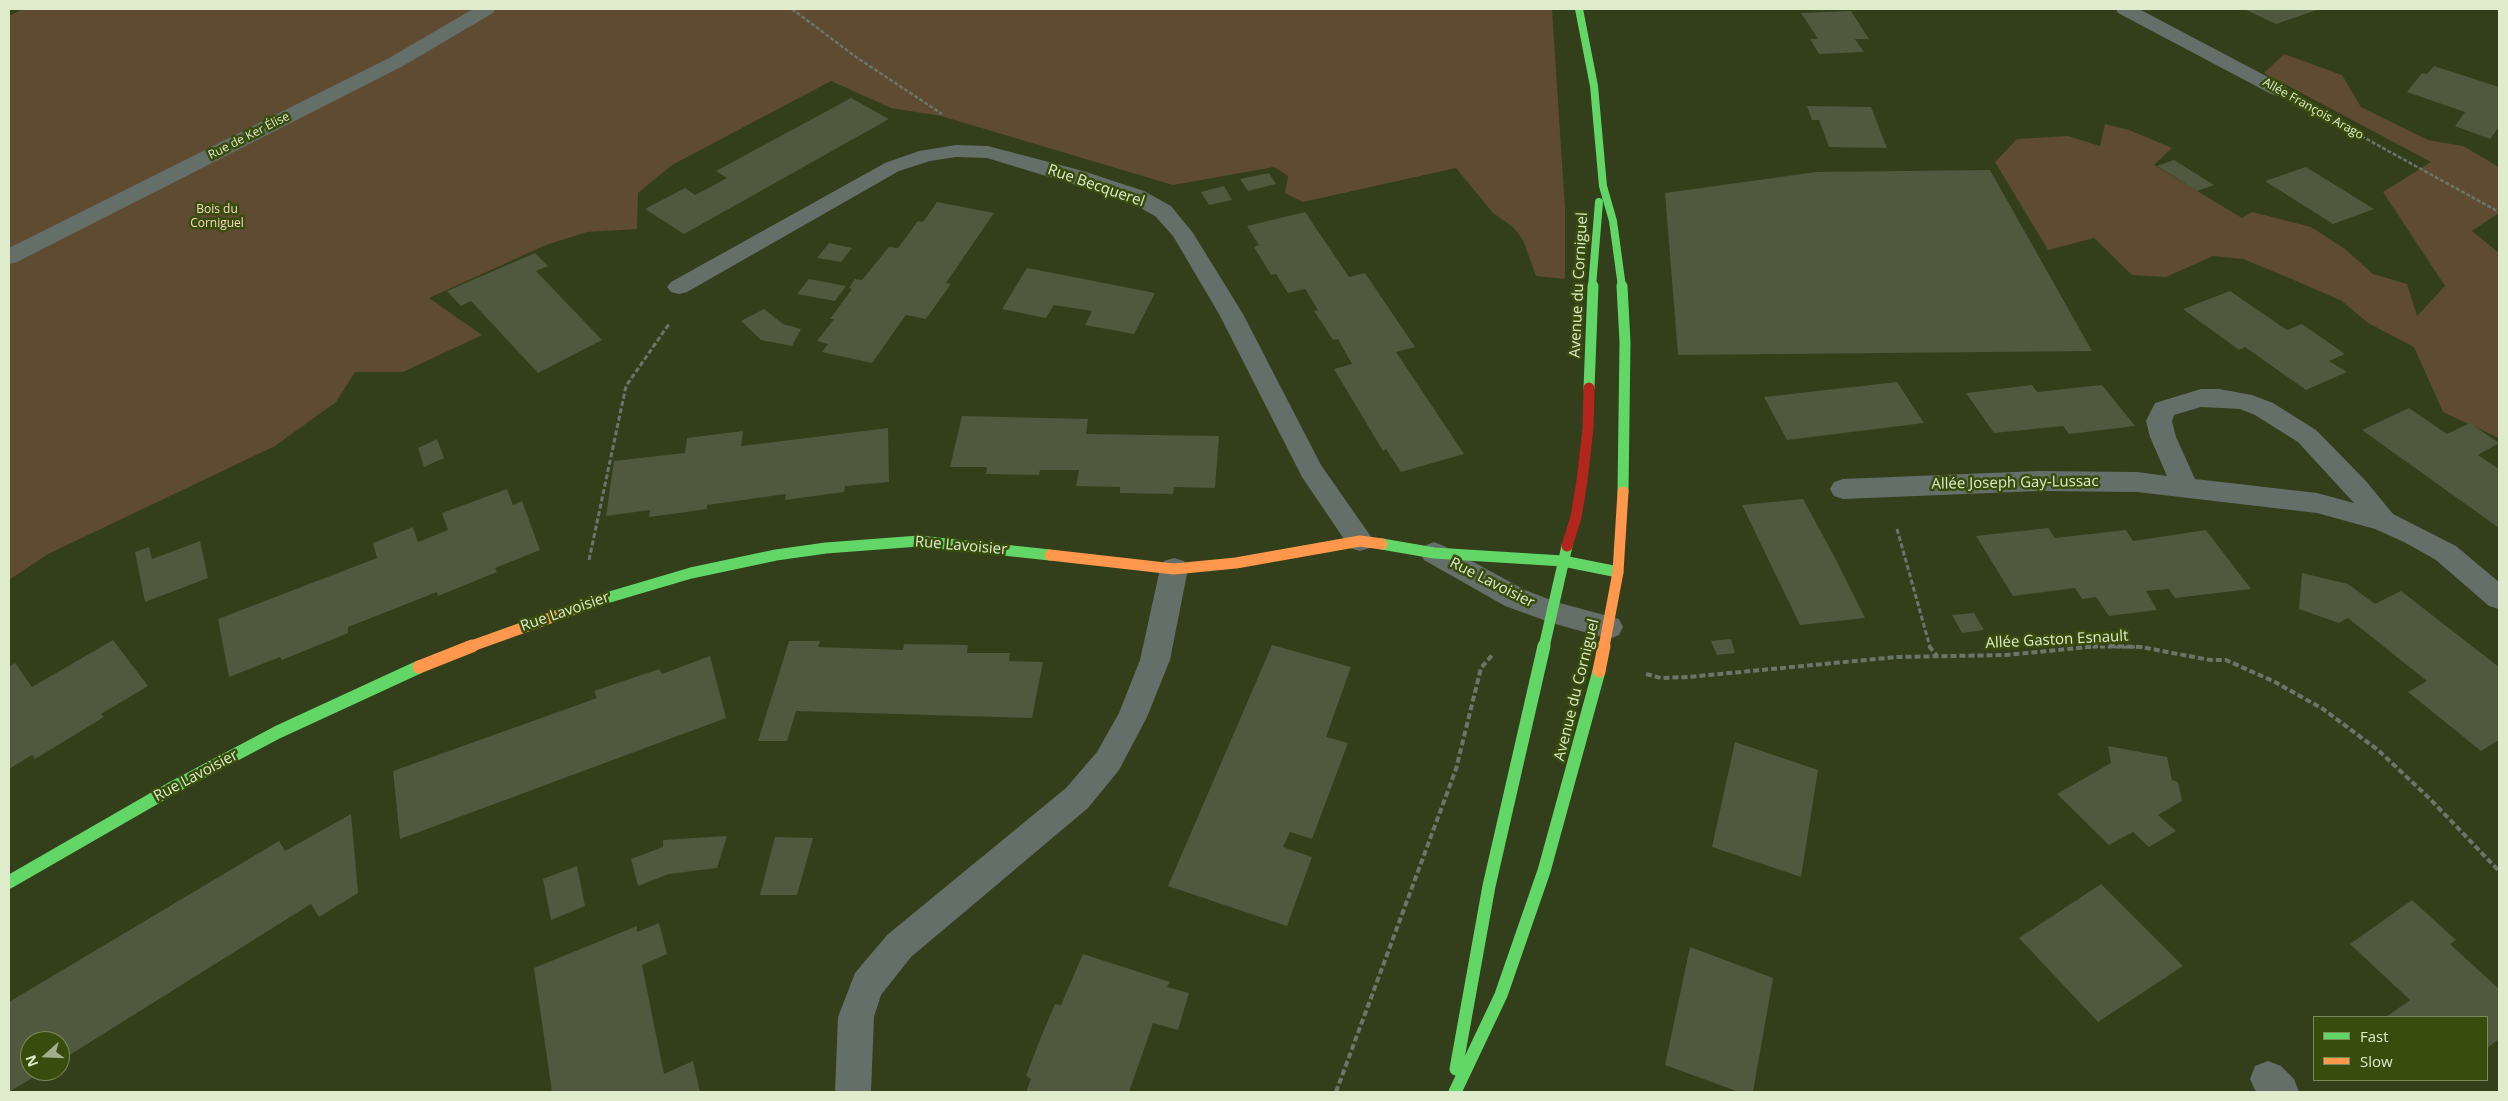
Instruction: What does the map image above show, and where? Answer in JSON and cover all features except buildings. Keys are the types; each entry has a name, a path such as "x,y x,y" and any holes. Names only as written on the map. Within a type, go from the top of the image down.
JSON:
{"street":[{"name":"Rue de Ker Élise","path":"9,257 396,62 486,9"},
{"name":"Avenue du Corniguel","path":"1454,1092 1501,995 1544,871 1602,661 1618,572 1623,509 1625,342 1621,274 1613,221 1602,186 1594,86 1579,9"},
{"name":"Allée François Arago","path":"2125,9 2278,90"},
{"name":"Rue Becquerel","path":"679,287 892,167 926,155 956,151 988,152 1075,176 1136,196 1163,211 1182,233 1231,314 1311,470 1335,509 1360,541"},
{"name":"Avenue du Corniguel","path":"1454,1092 1465,1010 1489,886 1563,561 1576,517 1588,428 1597,216 1602,186"},
{"name":"Allée Joseph Gay-Lussac","path":"2186,488 2163,437 2159,421 2164,409 2201,398 2243,401 2264,409 2307,436 2356,487 2383,521"},
{"name":"Allée Joseph Gay-Lussac","path":"1843,489 2100,481 2137,482 2318,503 2383,521 2408,532 2446,553 2499,598"},
{"name":"Rue Lavoisier","path":"9,882 174,788 278,732 405,672 516,629 580,607 691,573 776,555 826,548 918,541 1174,569 1236,563 1360,541 1434,553 1563,561 1618,572"},
{"name":"Rue Lavoisier","path":"1434,553 1516,598 1552,612 1608,627"},
{"path":"853,1092 856,1017 867,985 899,946 1077,798 1108,761 1132,717 1155,660 1174,569"}],"path":[{"path":"792,9 856,57 946,116"},
{"name":"Allée François Arago","path":"2278,90 2499,212"},
{"path":"580,607 626,386 668,326 679,287"},
{"path":"1885,488 1929,646 1937,657"},
{"path":"1336,1092 1456,770 1481,668 1508,637 1544,647"},
{"name":"Allée Gaston Esnault","path":"1602,661 1661,678 1897,657 2006,655 2100,646 2141,647 2210,660 2226,660 2275,682 2323,709 2378,750 2429,798 2499,871"}],"green space":[{"name":"Bois du Corniguel","path":"23,9 1552,9 1565,209 1565,279 1536,276 1523,240 1513,227 1493,213 1456,168 1303,202 1285,193 1288,176 1274,167 1173,185 941,116 891,108 831,81 672,165 638,193 637,229 587,232 546,245 429,298 482,335 403,372 355,372 336,402 275,446 48,554 9,580 9,16"},
{"path":"2284,54 2342,75 2361,107 2428,140 2463,146 2499,167 2499,213 2472,231 2499,253 2499,438 2443,412 2414,347 2368,323 2342,301 2294,280 2243,259 2213,256 2166,277 2132,275 2094,238 2048,250 1995,162 2017,139 2068,136 2100,146 2105,124 2129,130 2172,148 2154,165 2242,218 2252,212 2311,227 2345,249 2373,274 2407,284 2417,316 2445,286 2383,192 2431,162 2264,73"}],"traffic: fast":[{"path":"1579,9 1594,86 1603,186 1613,221 1621,274 1625,342 1623,492"},
{"path":"1589,388 1592,293 1599,202"},
{"path":"603,599 691,573 776,555 826,548 919,541 1050,555"},
{"path":"1382,544 1434,553 1563,561 1618,572"},
{"path":"1456,1069 1489,886 1567,546"},
{"path":"9,882 174,787 278,732 419,667"},
{"path":"1455,1092 1501,995 1544,871 1599,671"}],"traffic: slow":[{"path":"1599,671 1618,572 1623,492"},
{"path":"1050,555 1174,569 1236,563 1360,541 1382,544"},
{"path":"419,667 516,629 603,599"}],"traffic: jam":[{"path":"1567,546 1576,517 1582,481 1588,428 1589,388"}]}
